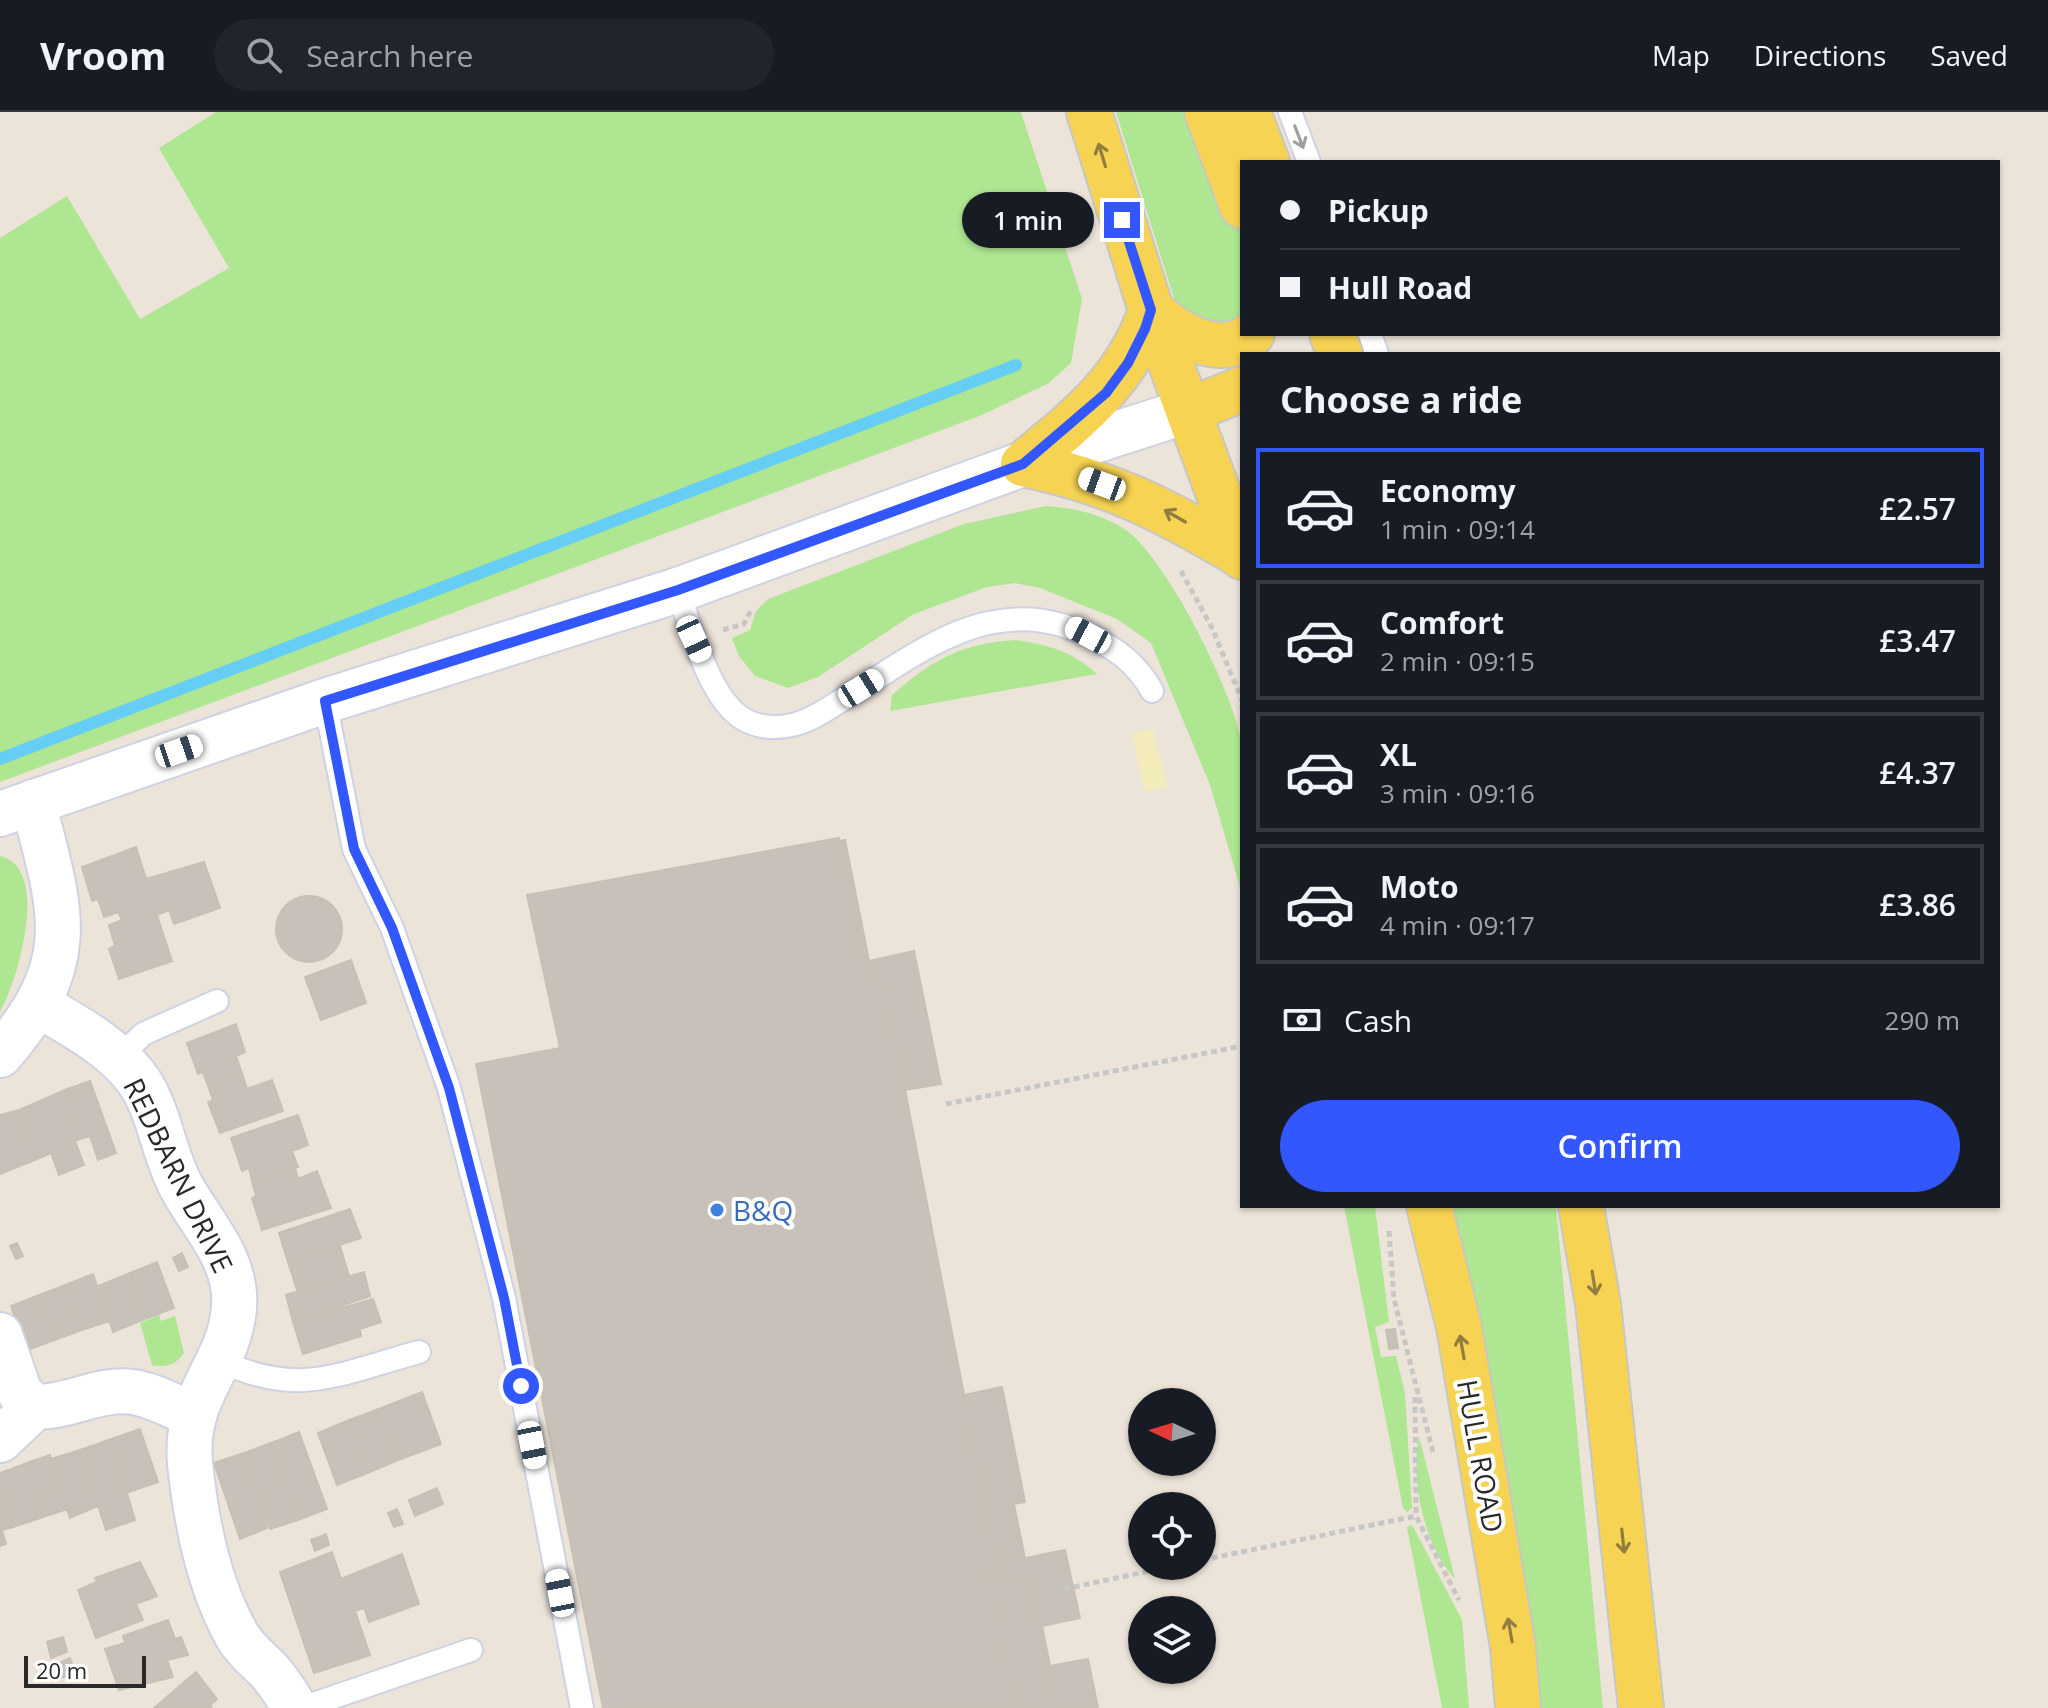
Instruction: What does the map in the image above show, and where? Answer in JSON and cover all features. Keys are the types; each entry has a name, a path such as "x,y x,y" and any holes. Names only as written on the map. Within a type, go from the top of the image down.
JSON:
{"main road":[{"path":"1089,112 1151,310 1240,549"},
{"path":"1207,112 1240,201"},
{"path":"1248,112 1266,160"},
{"path":"1151,310 1170,328 1202,341 1229,344 1244,341 1250,336"},
{"path":"1023,464 1106,393 1138,345 1151,310"},
{"path":"1190,410 1240,389"},
{"path":"1023,464 1080,476 1144,500 1240,554"},
{"name":"HULL ROAD","path":"1429,1208 1459,1327 1513,1647 1518,1708"},
{"path":"1581,1208 1598,1304 1641,1708"}],"street":[{"path":"0,1055 37,1004 55,960 60,934 55,886 17,808 325,701 678,590 1023,464 1190,410"},
{"name":"REDBARN DRIVE","path":"37,1004 79,1028 135,1075 148,1097 182,1188 214,1234 230,1275 234,1305 230,1335 192,1414 190,1459 197,1517 216,1590 239,1640 273,1676 295,1708"},
{"path":"0,1335 20,1393 35,1407 57,1408 107,1394 133,1392 192,1414"},
{"path":"0,1440 35,1407"}],"lane":[{"path":"1290,112 1308,160"},
{"path":"678,590 694,639 733,711 749,722 774,728 799,723 823,711 925,648 980,625 1007,620 1065,623 1109,646 1139,667 1152,691"},
{"path":"325,701 354,849 392,928 449,1088 500,1283 582,1708"},
{"path":"118,1059 143,1034 217,1001"},
{"path":"219,1360 260,1378 301,1382 419,1352"},
{"path":"302,1708 471,1650"}],"path":[{"path":"1178,567 1212,628 1240,695"},
{"path":"946,1104 1240,1046"},
{"path":"1389,1219 1394,1299 1438,1469"},
{"path":"1415,1388 1416,1516 1464,1609"},
{"path":"1216,1557 1416,1516"},
{"path":"1064,1589 1128,1576"}],"green space":[{"path":"216,112 1021,112 1082,299 1071,363 1049,383 982,415 0,782 0,238 67,196 140,319 229,268 159,148"},
{"path":"1116,112 1198,112 1240,225 1240,324 1223,327 1177,308"},
{"path":"1046,506 1067,508 1107,520 1126,530 1142,545 1198,631 1238,726 1240,887 1210,785 1151,643 1117,619 1040,588 1015,583 987,587 914,614 818,677 788,688 755,676 739,656 732,638 750,630 756,611 768,599 964,524"},
{"path":"1016,640 1060,650 1097,674 890,711 892,695 935,663 964,649"},
{"path":"0,856 16,865 24,881 27,903 21,953 0,1012"},
{"path":"1344,1208 1375,1208 1389,1322 1375,1327 1381,1357 1396,1356 1405,1393 1412,1508 1407,1512 1403,1508"},
{"path":"1444,1208 1556,1208 1603,1708 1533,1708"},
{"path":"159,1315 161,1321 175,1316 184,1353 166,1366 152,1365 140,1323"},
{"path":"1419,1436 1455,1579 1435,1549 1422,1512 1416,1472"},
{"path":"1412,1525 1462,1620 1469,1708 1442,1708 1407,1527"}],"sand":[{"path":"1153,729 1167,787 1145,791 1132,734"}],"building":[{"name":"B&Q","path":"839,838 868,984 884,981 1000,1581 1028,1575 1056,1708 603,1708 476,1064 560,1048 527,895"},
{"path":"845,840 869,961 914,951 941,1084 905,1090 884,981 868,984 840,841"},
{"path":"136,847 146,879 204,862 220,908 174,924 169,910 157,915 172,961 119,979 109,949 115,946 109,925 122,920 118,912 104,917 98,899 92,901 82,867"},
{"path":"309,896 332,906 342,929 332,952 309,962 286,952 276,929 286,906"},
{"path":"351,960 366,1003 321,1020 305,977"},
{"path":"236,1024 245,1052 236,1056 242,1073 207,1083 203,1072 198,1074 187,1043"},
{"path":"242,1073 247,1089 272,1080 283,1111 220,1133 208,1102 213,1100 207,1083"},
{"path":"90,1081 116,1153 98,1160 90,1136 83,1138 67,1089"},
{"path":"67,1089 83,1138 75,1141 84,1165 59,1175 51,1153 35,1160 19,1110"},
{"path":"19,1110 35,1160 0,1174 0,1115"},
{"path":"298,1115 308,1145 292,1151 298,1167 252,1181 249,1168 242,1171 231,1138"},
{"path":"295,1168 298,1179 317,1171 331,1208 262,1230 252,1198 256,1196 252,1181"},
{"path":"350,1209 361,1238 288,1262 279,1233"},
{"path":"17,1243 23,1256 16,1259 10,1246"},
{"path":"340,1246 349,1276 298,1293 288,1262"},
{"path":"182,1253 188,1267 179,1271 173,1258"},
{"path":"157,1262 174,1308 145,1319 130,1273"},
{"path":"364,1272 370,1296 293,1322 286,1295"},
{"path":"130,1273 145,1319 113,1332 98,1286"},
{"path":"93,1274 109,1321 82,1330 65,1285"},
{"path":"65,1285 82,1330 55,1340 39,1295"},
{"path":"39,1295 55,1340 27,1350 11,1306"},
{"path":"373,1299 381,1322 360,1329 361,1336 303,1354 293,1322"},
{"path":"1395,1329 1398,1348 1389,1349 1386,1330"},
{"path":"1002,1387 1025,1502 1014,1504 1025,1558 996,1564 964,1395"},
{"path":"422,1392 441,1444 396,1461 376,1410"},
{"path":"376,1410 396,1461 370,1472 349,1420"},
{"path":"349,1420 370,1472 337,1485 318,1433"},
{"path":"140,1429 158,1482 129,1492 111,1439"},
{"path":"299,1432 327,1509 298,1520 271,1443"},
{"path":"111,1439 135,1520 106,1530 80,1450"},
{"path":"271,1443 298,1520 270,1529 244,1453"},
{"path":"80,1450 98,1506 70,1518 51,1459"},
{"path":"244,1453 267,1528 240,1539 214,1463"},
{"path":"50,1455 67,1509 43,1517 27,1463"},
{"path":"27,1463 43,1517 13,1527 0,1486 0,1473"},
{"path":"0,1486 13,1527 2,1530 6,1544 0,1546"},
{"path":"437,1488 443,1504 415,1516 409,1500"},
{"path":"397,1509 403,1524 394,1527 388,1513"},
{"path":"326,1534 329,1545 315,1551 311,1540"},
{"path":"1065,1550 1080,1618 1042,1626 1050,1666 1088,1659 1098,1708 1015,1708 987,1566"},
{"path":"332,1552 341,1579 402,1554 419,1604 369,1622 364,1608 355,1611 370,1655 314,1673 280,1572"},
{"path":"140,1562 157,1596 136,1604 143,1620 96,1638 78,1590 97,1582 95,1578"},
{"path":"168,1620 175,1639 181,1637 188,1655 167,1660 173,1677 119,1690 105,1649 125,1643 123,1636"},
{"path":"63,1637 67,1652 51,1658 47,1642"},
{"path":"70,1658 75,1674 60,1678 55,1665"},
{"path":"196,1672 217,1699 210,1705 212,1708 154,1708"}],"waterway":[{"path":"0,759 1016,365"}],"place":[{"name":"B&Q","path":"717,1210"}],"route":[{"path":"521,1386 504,1298 449,1088 392,928 354,849 325,701 678,590 1023,464 1106,393 1128,363 1145,329 1151,310 1122,220"}]}
